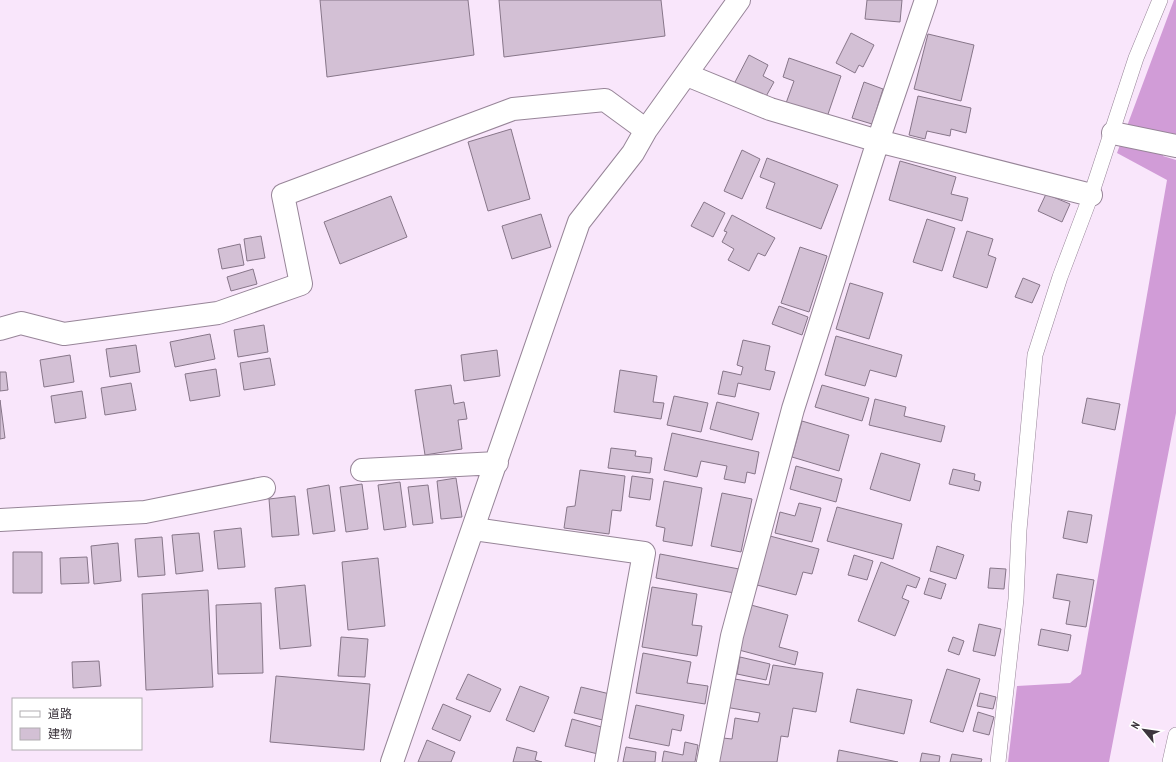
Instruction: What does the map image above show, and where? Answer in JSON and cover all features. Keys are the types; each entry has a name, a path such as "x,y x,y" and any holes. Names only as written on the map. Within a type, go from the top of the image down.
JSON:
{"street":[{"path":"392,762 497,463 536,344 579,222 633,153 646,130 687,75 739,0"},
{"path":"708,762 732,636 746,578 792,409 878,141 926,0"},
{"path":"687,75 770,109 878,141 1091,195"},
{"path":"0,329 21,323 64,334 218,313 301,284 283,195 513,109 605,100 646,130"},
{"path":"1112,133 1176,146"},
{"path":"362,470 497,463"},
{"path":"0,520 145,512 264,488"},
{"path":"474,529 644,553 606,762"}],"lane":[{"path":"998,762 1016,606 1019,530 1035,355 1060,277 1091,195 1136,58 1160,0"},
{"path":"1170,762 1176,735"}],"shaded area":[{"path":"1174,0 1176,0 1176,138 1166,138 1163,156 1176,160 1176,413 1109,762 1008,762 1017,686 1070,683 1081,674 1167,180 1117,153"}],"building":[{"path":"320,0 468,0 474,55 327,77"},
{"path":"499,0 661,0 665,36 504,57"},
{"path":"867,0 902,0 900,22 865,19"},
{"path":"851,33 874,45 863,67 859,65 855,73 836,63"},
{"path":"928,34 974,45 961,101 914,89"},
{"path":"749,55 768,65 763,76 774,82 764,100 734,84"},
{"path":"789,58 841,76 826,120 785,106 794,81 783,77"},
{"path":"864,82 883,89 872,124 852,118"},
{"path":"918,96 971,108 966,133 951,129 950,136 927,131 925,139 909,135"},
{"path":"511,129 530,199 488,211 468,142"},
{"path":"742,150 760,159 742,199 724,191"},
{"path":"767,158 838,185 821,229 766,208 775,183 760,177"},
{"path":"900,161 956,177 951,194 968,198 962,221 889,200"},
{"path":"1046,194 1070,204 1062,222 1038,211"},
{"path":"391,196 407,237 340,264 324,222"},
{"path":"704,202 725,213 713,237 691,226"},
{"path":"541,214 551,247 512,259 502,226"},
{"path":"732,215 775,238 765,256 758,253 749,271 728,260 734,249 722,242 727,232 724,231"},
{"path":"927,219 955,228 942,271 913,262"},
{"path":"967,231 993,239 988,255 996,258 987,288 953,277"},
{"path":"261,236 265,258 247,261 244,239"},
{"path":"240,244 244,265 222,269 218,249"},
{"path":"800,247 827,256 809,312 781,303"},
{"path":"253,269 257,284 231,291 227,277"},
{"path":"1023,278 1040,285 1032,303 1015,297"},
{"path":"850,283 883,293 869,339 836,329"},
{"path":"779,306 808,317 802,335 772,324"},
{"path":"264,325 268,352 238,357 234,330"},
{"path":"210,334 215,359 175,367 170,342"},
{"path":"836,336 902,355 896,377 870,370 865,386 825,375"},
{"path":"743,340 770,346 765,370 775,372 770,390 738,383 735,397 718,394 723,371 741,375 743,367 737,365"},
{"path":"136,345 140,372 110,377 106,349"},
{"path":"497,350 500,376 464,381 461,355"},
{"path":"70,355 74,382 44,387 40,360"},
{"path":"270,358 275,385 244,390 240,363"},
{"path":"216,369 220,396 190,401 185,374"},
{"path":"620,370 657,376 653,402 664,403 661,419 614,412"},
{"path":"0,372 6,372 8,390 0,391"},
{"path":"131,383 136,410 105,415 101,388"},
{"path":"451,385 454,404 464,402 467,419 458,420 462,449 425,455 415,390"},
{"path":"822,385 869,398 862,421 815,407"},
{"path":"82,391 86,418 55,423 51,396"},
{"path":"674,396 708,403 701,432 667,425"},
{"path":"1087,398 1120,404 1115,430 1082,423"},
{"path":"875,399 906,407 904,416 945,426 941,442 869,425"},
{"path":"0,400 5,438 0,439"},
{"path":"717,402 759,413 752,440 710,429"},
{"path":"802,421 849,435 839,471 792,457"},
{"path":"672,433 759,452 755,474 747,472 745,483 724,479 727,466 701,461 697,477 664,470"},
{"path":"611,448 636,451 635,456 652,458 650,473 608,468"},
{"path":"881,453 920,464 910,501 870,489"},
{"path":"796,466 842,479 836,502 790,489"},
{"path":"953,469 975,474 974,480 981,482 979,491 949,484"},
{"path":"580,470 625,476 621,511 612,510 609,534 564,528 567,507 575,506"},
{"path":"632,476 653,479 650,500 629,497"},
{"path":"456,478 462,517 441,519 437,481"},
{"path":"664,481 702,488 692,546 663,541 665,528 656,526"},
{"path":"400,482 406,527 384,530 378,485"},
{"path":"362,484 368,529 346,532 340,487"},
{"path":"329,485 335,531 313,534 307,489"},
{"path":"428,485 433,523 413,525 408,487"},
{"path":"722,493 752,499 741,552 711,546"},
{"path":"295,496 299,535 272,537 269,499"},
{"path":"799,503 821,508 812,542 775,533 780,512 795,516"},
{"path":"837,507 902,524 893,559 827,541"},
{"path":"1068,511 1092,515 1087,543 1063,538"},
{"path":"241,528 245,567 218,569 214,531"},
{"path":"199,533 203,571 176,574 172,535"},
{"path":"770,536 819,549 812,574 803,572 796,595 757,585"},
{"path":"162,537 165,575 138,577 135,539"},
{"path":"118,543 121,581 94,584 91,546"},
{"path":"937,546 964,555 956,579 930,571"},
{"path":"13,552 42,552 42,593 13,593"},
{"path":"660,554 739,569 734,593 656,578"},
{"path":"854,555 873,561 867,580 848,575"},
{"path":"87,557 89,583 61,584 60,558"},
{"path":"378,558 385,626 348,630 342,562"},
{"path":"881,562 920,578 916,588 907,585 902,598 909,601 895,636 858,621"},
{"path":"990,568 1006,569 1004,589 988,588"},
{"path":"1057,574 1094,580 1086,627 1066,624 1070,601 1053,598"},
{"path":"929,578 946,584 941,599 924,594"},
{"path":"305,585 311,646 280,649 275,588"},
{"path":"652,587 697,594 692,625 702,626 697,656 642,647"},
{"path":"208,590 213,687 146,690 142,594"},
{"path":"261,603 263,673 218,674 216,605"},
{"path":"751,605 788,615 779,647 798,652 795,665 739,650"},
{"path":"979,624 1001,629 995,656 973,651"},
{"path":"1041,629 1071,635 1068,651 1038,645"},
{"path":"341,637 368,639 365,677 338,676"},
{"path":"953,637 964,641 959,655 948,651"},
{"path":"643,653 691,662 687,683 708,686 705,704 636,693"},
{"path":"740,657 770,664 766,680 737,674"},
{"path":"99,661 101,686 73,688 72,662"},
{"path":"773,665 823,673 816,712 793,708 788,737 781,736 777,762 719,762 723,738 732,739 735,718 758,722 760,713 725,707 729,678 769,685"},
{"path":"947,669 980,679 963,732 930,722"},
{"path":"468,674 501,689 490,712 456,699"},
{"path":"276,676 370,684 364,750 270,742"},
{"path":"520,686 549,697 534,732 506,720"},
{"path":"581,687 614,695 607,721 574,713"},
{"path":"857,689 912,700 904,734 850,722"},
{"path":"980,693 996,697 993,709 977,706"},
{"path":"443,704 471,716 460,741 432,729"},
{"path":"636,705 684,715 681,731 672,729 669,746 629,738"},
{"path":"978,712 994,717 989,735 973,731"},
{"path":"572,719 605,728 598,754 565,746"},
{"path":"427,740 455,752 451,762 418,762"},
{"path":"685,742 698,745 695,762 662,762 664,751 683,755"},
{"path":"517,747 537,752 535,760 542,762 513,762"},
{"path":"626,747 656,752 655,762 623,762"},
{"path":"839,750 898,762 837,762"},
{"path":"922,753 940,756 939,762 920,762"},
{"path":"952,754 982,759 981,762 950,762"}]}
